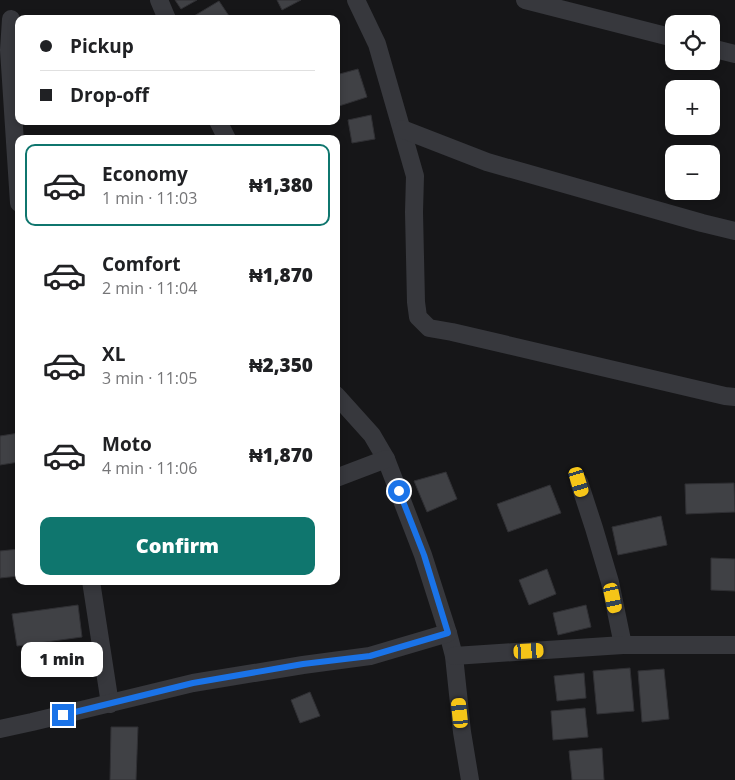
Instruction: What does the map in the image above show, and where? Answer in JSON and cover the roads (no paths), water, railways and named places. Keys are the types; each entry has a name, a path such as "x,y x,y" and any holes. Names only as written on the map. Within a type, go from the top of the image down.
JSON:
{"street":[{"path":"159,0 165,15"},
{"path":"356,0 376,44 415,176 414,222 418,317 429,328 735,397"},
{"path":"525,0 665,36"},
{"path":"10,20 9,50 15,142"},
{"path":"720,50 735,54"},
{"path":"402,129 488,162 735,231"},
{"path":"340,399 372,435 386,459 424,555 454,656 462,732 470,780"},
{"path":"340,476 386,459"},
{"path":"579,482 610,582 623,645"},
{"path":"92,585 110,704"},
{"path":"0,728 110,704 193,683 303,664 370,656 448,633"},
{"path":"454,656 623,645 735,644"}]}
